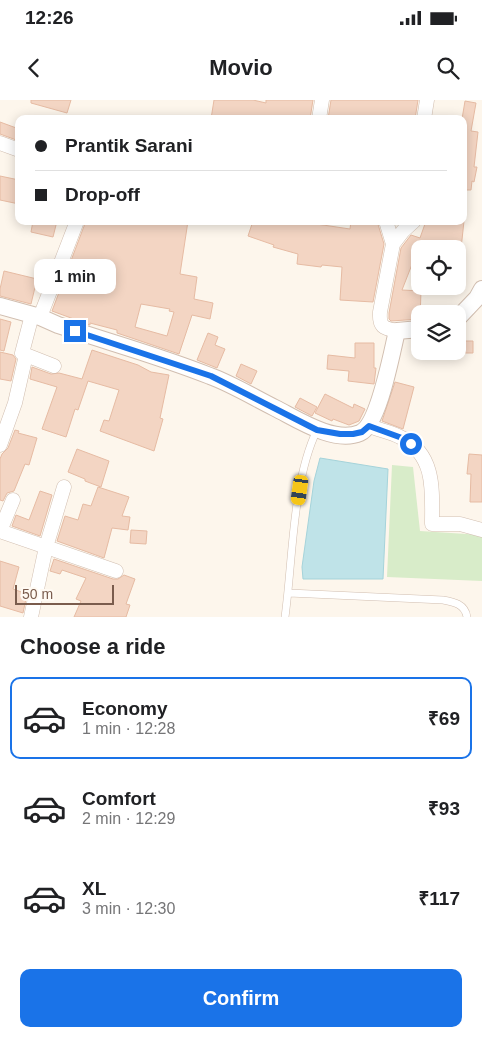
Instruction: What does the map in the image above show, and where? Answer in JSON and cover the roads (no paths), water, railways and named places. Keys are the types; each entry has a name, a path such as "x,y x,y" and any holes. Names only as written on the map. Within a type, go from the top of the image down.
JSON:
{"street":[{"path":"320,115 322,100"},
{"path":"425,115 427,100"},
{"path":"0,143 15,149"},
{"path":"54,366 22,353 75,225"},
{"path":"387,225 394,244"},
{"path":"410,225 394,244 383,295 380,320 382,326 388,329 397,331 411,330"},
{"path":"466,310 478,298 482,289"},
{"path":"0,306 36,316 211,376 317,430 340,434 362,432 369,426 384,387 397,331"},
{"path":"0,445 15,403 26,355"},
{"path":"369,426 402,438 420,451 432,479 432,524 460,524 482,530"},
{"path":"31,617 46,546 64,487"},
{"path":"13,500 0,531 116,571"}],"lane":[{"path":"285,617 302,476 312,440 317,430"},
{"path":"289,593 443,600 462,606 467,617"}],"water":[{"path":"320,458 388,469 383,579 303,579 302,567 314,481"}]}
